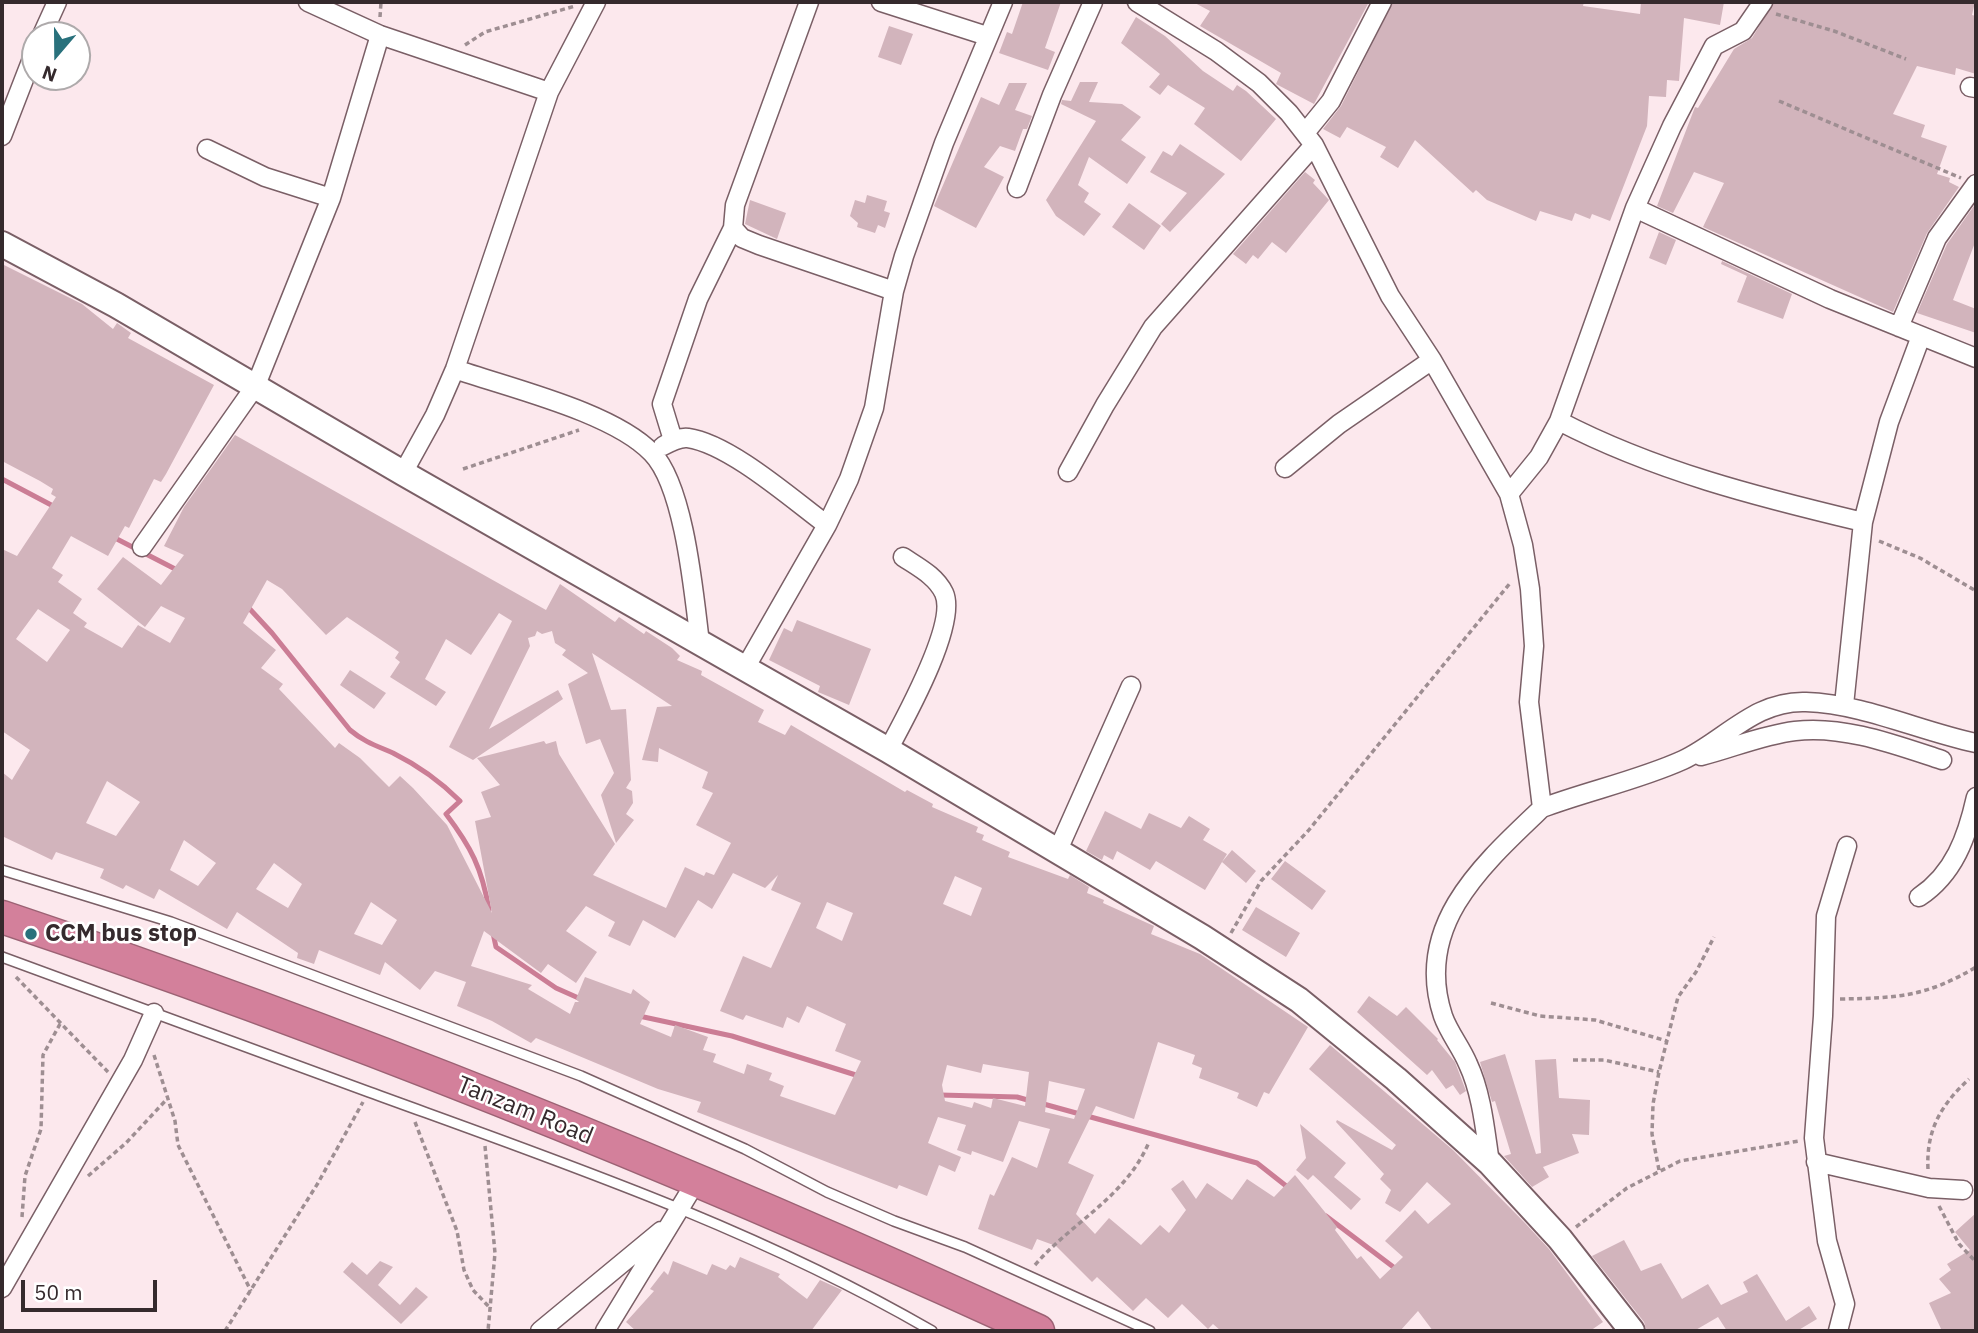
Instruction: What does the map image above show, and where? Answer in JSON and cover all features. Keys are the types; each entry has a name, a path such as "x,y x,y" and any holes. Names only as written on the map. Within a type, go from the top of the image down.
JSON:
{"highway":[{"name":"Tanzam Road","path":"2,918 305,1026 510,1104 697,1180 995,1323 1038,1331"}],"main road":[{"path":"2,244 256,386 403,474 888,750 1223,950 1299,1000 1396,1079 1490,1163 1560,1239 1632,1331"}],"street":[{"path":"48,21 57,2"},
{"path":"308,2 380,34 549,92"},
{"path":"673,440 663,404 698,299 733,228 735,205 809,2"},
{"path":"881,2 987,36"},
{"path":"744,670 827,526 849,479 874,408 894,291 926,192 1003,2"},
{"path":"1017,188 1052,95 1093,2"},
{"path":"1138,2 1216,51 1259,83 1310,139 1334,178 1390,296 1432,360 1509,494 1526,564 1534,646 1529,702 1542,808"},
{"path":"1068,472 1153,327 1310,139 1382,2"},
{"path":"403,474 435,415 455,369 549,92 590,3"},
{"path":"1509,494 1539,457 1559,421 1635,208 1672,126 1714,46 1743,31 1761,6"},
{"path":"142,547 256,386 331,198 380,34"},
{"path":"2,136 21,87"},
{"path":"207,149 265,177 331,198"},
{"path":"1899,327 1937,238 1976,184"},
{"path":"1635,208 1830,299 1976,358"},
{"path":"733,228 742,238 759,245 894,291"},
{"path":"1844,705 1862,528 1889,422 1921,336"},
{"path":"1285,468 1339,424 1432,360"},
{"path":"455,369 600,421 629,435 652,453 661,466 682,527 700,643"},
{"path":"1559,421 1603,442 1725,488 1862,528"},
{"path":"652,453 673,440 687,438 732,457 761,475 827,526"},
{"path":"888,750 933,658 947,609 944,594 936,581 903,557"},
{"path":"1058,850 1131,686"},
{"path":"1684,760 1747,717 1776,706 1803,702 1844,705 1976,743"},
{"path":"1490,1163 1469,1065 1440,1007 1436,949 1442,927 1459,899 1506,844 1542,808 1684,760 1796,731 1828,731 1864,737 1942,760"},
{"path":"1919,897 1936,886 1952,866 1976,797"},
{"path":"1838,1331 1845,1304 1827,1241 1814,1138 1824,999 1826,916 1847,846"},
{"path":"2,1288 120,1083 151,1019"},
{"path":"1816,1162 1929,1188 1963,1190"},
{"path":"605,1331 697,1180"},
{"path":"540,1331 676,1215"}],"lane":[{"path":"2,870 171,922 534,1057 637,1099 827,1192 1027,1275 1150,1331"},
{"path":"2,957 151,1019 485,1133 865,1292 932,1331"}],"path":[{"path":"449,59 485,32 590,3"},
{"path":"1761,6 1834,30 1906,59"},
{"path":"1779,101 1976,184"},
{"path":"463,469 560,438 600,421"},
{"path":"1862,528 1976,590"},
{"path":"1223,950 1261,881 1308,831 1365,763 1465,635 1526,564"},
{"path":"1659,1170 1652,1134 1653,1104 1659,1072 1680,993 1696,972 1714,937"},
{"path":"1824,999 1921,993 1938,989 1976,967"},
{"path":"10,971 120,1083"},
{"path":"1491,1003 1540,1016 1595,1020 1667,1041"},
{"path":"151,1019 156,1068 178,1145 251,1291"},
{"path":"19,1256 25,1176 41,1129 43,1055 60,1024"},
{"path":"1573,1060 1604,1060 1659,1072"},
{"path":"1969,1079 1939,1111 1929,1144 1929,1188 1959,1244 1976,1262"},
{"path":"225,1331 318,1183 368,1091"},
{"path":"85,1179 108,1160 167,1100"},
{"path":"409,1106 457,1231 464,1270 473,1290 491,1309"},
{"path":"485,1133 484,1164 495,1243 488,1331"},
{"path":"1560,1239 1627,1188 1679,1161 1814,1138"},
{"path":"1027,1275 1069,1229 1114,1194 1142,1159 1149,1142"}],"building":[{"path":"1023,2 1061,2 1045,48 1055,52 1048,70 999,53 1007,32 1012,34"},
{"path":"1193,2 1369,2 1314,104 1276,84 1281,73 1200,26 1210,11"},
{"path":"1393,2 1584,2 1583,6 1640,14 1641,2 1724,2 1720,25 1684,18 1679,81 1667,80 1666,97 1649,96 1647,126 1610,221 1592,214 1590,219 1575,213 1572,221 1540,211 1536,221 1487,200 1476,190 1473,193 1415,140 1398,168 1380,157 1386,147 1347,127 1340,138 1323,129 1341,106"},
{"path":"1774,2 1975,2 1972,15 1976,16 1976,74 1956,68 1955,75 1917,66 1893,114 1925,125 1921,137 1947,146 1937,174 1950,178 1949,182 1959,187 1927,233 1893,312 1703,227 1724,183 1694,172 1673,213 1657,206 1695,107 1698,108 1734,49 1752,38"},
{"path":"1136,17 1165,36 1203,71 1233,91 1237,85 1246,91 1276,119 1241,161 1194,124 1205,108 1168,85 1160,95 1149,87 1160,74 1121,43"},
{"path":"889,26 913,34 901,65 878,57"},
{"path":"1080,82 1098,82 1089,102 1122,104 1141,117 1121,140 1146,157 1127,184 1089,157 1078,185 1089,193 1084,202 1101,214 1084,236 1056,216 1046,200 1096,121 1061,104 1062,100 1071,101"},
{"path":"1009,83 1027,83 1015,110 1032,116 1027,129 1023,129 1015,151 1000,146 984,167 1004,177 976,228 934,206 981,97 999,105"},
{"path":"1180,144 1225,174 1170,232 1161,224 1187,193 1150,172 1163,151 1172,156"},
{"path":"1305,172 1315,180 1313,183 1329,200 1286,253 1272,242 1258,259 1253,255 1246,264 1233,254"},
{"path":"867,195 887,201 884,211 890,213 885,228 878,225 875,233 857,227 858,223 850,216 855,200 865,203"},
{"path":"750,200 786,213 777,239 745,224"},
{"path":"1129,203 1161,226 1144,250 1112,227"},
{"path":"1976,203 1976,240 1953,300 1976,309 1976,333 1917,313 1947,244"},
{"path":"1659,232 1676,240 1666,265 1649,258"},
{"path":"1722,261 1792,294 1783,319 1737,302 1747,276 1721,264"},
{"path":"2,264 82,304 113,329 117,323 131,333 128,338 214,385 166,474 161,482 154,479 129,528 125,526 108,556 71,536 52,568 63,575 58,582 82,599 73,613 87,623 84,627 122,648 138,625 170,643 185,618 161,606 145,627 97,589 123,557 161,585 184,555 164,546 184,507 235,435 546,610 560,584 615,622 619,617 644,634 646,631 672,648 680,656 677,660 702,671 701,675 764,710 758,722 785,735 791,725 905,792 907,790 933,804 932,807 978,827 976,832 984,835 982,840 1010,852 1008,857 1068,879 1070,875 1089,887 1087,893 1104,900 1103,903 1154,926 1151,934 1200,954 1308,1027 1269,1094 1264,1092 1257,1107 1237,1098 1239,1093 1199,1078 1202,1068 1192,1064 1195,1055 1158,1042 1134,1119 1096,1106 1068,1163 1094,1175 1076,1214 1095,1234 1109,1218 1141,1245 1160,1225 1169,1233 1186,1210 1171,1189 1183,1180 1196,1199 1207,1183 1232,1200 1247,1179 1274,1197 1295,1175 1337,1227 1335,1230 1357,1259 1361,1256 1380,1279 1403,1257 1385,1241 1415,1210 1428,1224 1451,1204 1427,1182 1400,1212 1385,1203 1391,1190 1380,1179 1384,1174 1336,1122 1337,1120 1392,1150 1396,1145 1309,1069 1330,1045 1453,1150 1525,1223 1549,1249 1603,1322 1590,1331 1433,1331 1418,1311 1400,1331 1221,1331 1213,1324 1208,1329 1182,1304 1168,1318 1146,1298 1133,1311 1097,1277 1092,1282 1056,1246 1037,1239 1032,1250 978,1229 990,1194 994,1196 1012,1157 1037,1168 1050,1129 1019,1121 1003,1162 972,1151 971,1155 957,1150 966,1125 938,1117 928,1143 961,1157 955,1172 939,1165 927,1196 899,1185 897,1189 697,1112 701,1102 658,1089 536,1038 531,1043 492,1021 457,1006 466,982 435,971 420,990 385,962 380,975 319,950 314,964 297,958 298,953 237,912 227,929 159,889 154,899 126,885 123,889 100,878 104,869 56,852 52,860 2,836 2,772 12,780 30,750 2,731 2,549 17,556 56,497 51,494 53,489 2,461","holes":["267,580 282,589 326,635 347,617 399,652 395,658 400,662 390,677 436,706 446,692 425,679 446,639 471,655 499,613 512,621 449,747 473,760 563,699 558,690 489,729 530,646 528,638 535,636 537,631 542,634 552,631 555,643 566,650 562,655 588,673 568,684 586,744 600,739 614,773 601,795 616,843 634,820 626,814 633,803 632,791 626,788 631,780 626,709 611,710 592,653 672,706 657,707 642,760 658,762 659,748 708,772 702,788 713,793 696,825 731,843 714,875 706,872 704,876 685,867 666,908 593,875 615,844 559,754 556,741 546,744 544,741 477,758 500,785 481,792 491,817 475,821 492,913 447,825 413,788 400,776 389,787 360,758 339,743 335,748 279,689 283,684 261,668 276,650 243,623","38,609 70,630 47,662 16,639","107,781 140,802 116,836 86,823","184,840 216,863 198,886 170,870","274,863 302,884 288,908 256,889","733,873 765,888 778,875 771,890 801,903 771,968 743,956 720,1011 743,1020 746,1015 783,1028 787,1017 799,1023 807,1006 846,1024 835,1051 861,1061 835,1115 780,1096 784,1086 769,1080 772,1073 747,1064 744,1074 713,1062 716,1054 703,1050 708,1037 675,1025 671,1037 640,1024 650,1002 633,989 631,994 585,977 576,999 579,1002 575,1002 570,1014 528,989 532,985 471,966 484,931 541,973 548,964 576,983 597,952 566,931 586,906 615,922 608,936 630,946 643,920 675,938 698,900 712,909","955,876 982,888 971,916 943,904","371,902 397,920 382,945 354,934","827,902 853,913 842,941 816,928","983,1064 1029,1072 1025,1106 993,1098 991,1108 974,1102 972,1108 945,1101 942,1085 947,1065 981,1073","1049,1081 1085,1089 1074,1119 1045,1112"]},
{"path":"797,620 871,649 849,705 818,692 820,686 769,660 784,628 792,632"},
{"path":"350,670 386,693 374,709 340,685"},
{"path":"1105,811 1141,829 1149,813 1181,828 1189,816 1210,829 1203,840 1227,854 1205,890 1156,861 1150,870 1117,851 1113,860 1104,855 1102,860 1086,851"},
{"path":"1232,850 1256,871 1246,883 1222,862"},
{"path":"1285,861 1326,891 1312,910 1271,879"},
{"path":"1256,907 1300,933 1286,957 1242,930"},
{"path":"1369,996 1397,1016 1406,1007 1438,1039 1455,1062 1466,1091 1460,1095 1453,1085 1446,1089 1432,1070 1427,1075 1357,1012"},
{"path":"1505,1054 1536,1154 1541,1153 1535,1060 1556,1059 1559,1098 1590,1100 1589,1135 1572,1134 1579,1153 1543,1167 1549,1177 1532,1187 1504,1156 1511,1154 1480,1062"},
{"path":"1300,1124 1346,1163 1334,1177 1361,1199 1351,1210 1313,1175 1308,1180 1296,1170 1306,1158"},
{"path":"1976,1213 1976,1331 1942,1331 1929,1303 1951,1293 1939,1279 1951,1270 1947,1264 1970,1250 1955,1232"},
{"path":"1624,1240 1641,1271 1661,1263 1682,1299 1708,1284 1721,1305 1748,1292 1743,1282 1757,1274 1786,1321 1809,1306 1817,1319 1797,1331 1727,1331 1718,1317 1694,1331 1647,1331 1644,1322 1592,1256"},
{"path":"740,1257 780,1274 778,1277 807,1299 820,1280 842,1290 811,1331 636,1331 626,1322 654,1291 650,1289 664,1271 668,1275 673,1261 707,1275 712,1264 726,1270 730,1265 735,1268"},
{"path":"380,1261 393,1267 378,1285 400,1305 416,1287 428,1297 401,1324 343,1272 352,1262 367,1275"}],"waterway":[{"path":"2,479 55,507"},
{"path":"113,537 179,571"},
{"path":"247,606 350,730 420,769 460,801 446,814 474,859 483,882 489,910"},
{"path":"493,933 496,947 556,988 583,1000"},
{"path":"639,1016 732,1036 859,1076"},
{"path":"940,1095 1017,1097 1031,1101"},
{"path":"1040,1103 1257,1163 1290,1189"},
{"path":"1326,1216 1396,1269"}],"place":[{"name":"CCM bus stop","path":"31,934"}]}
